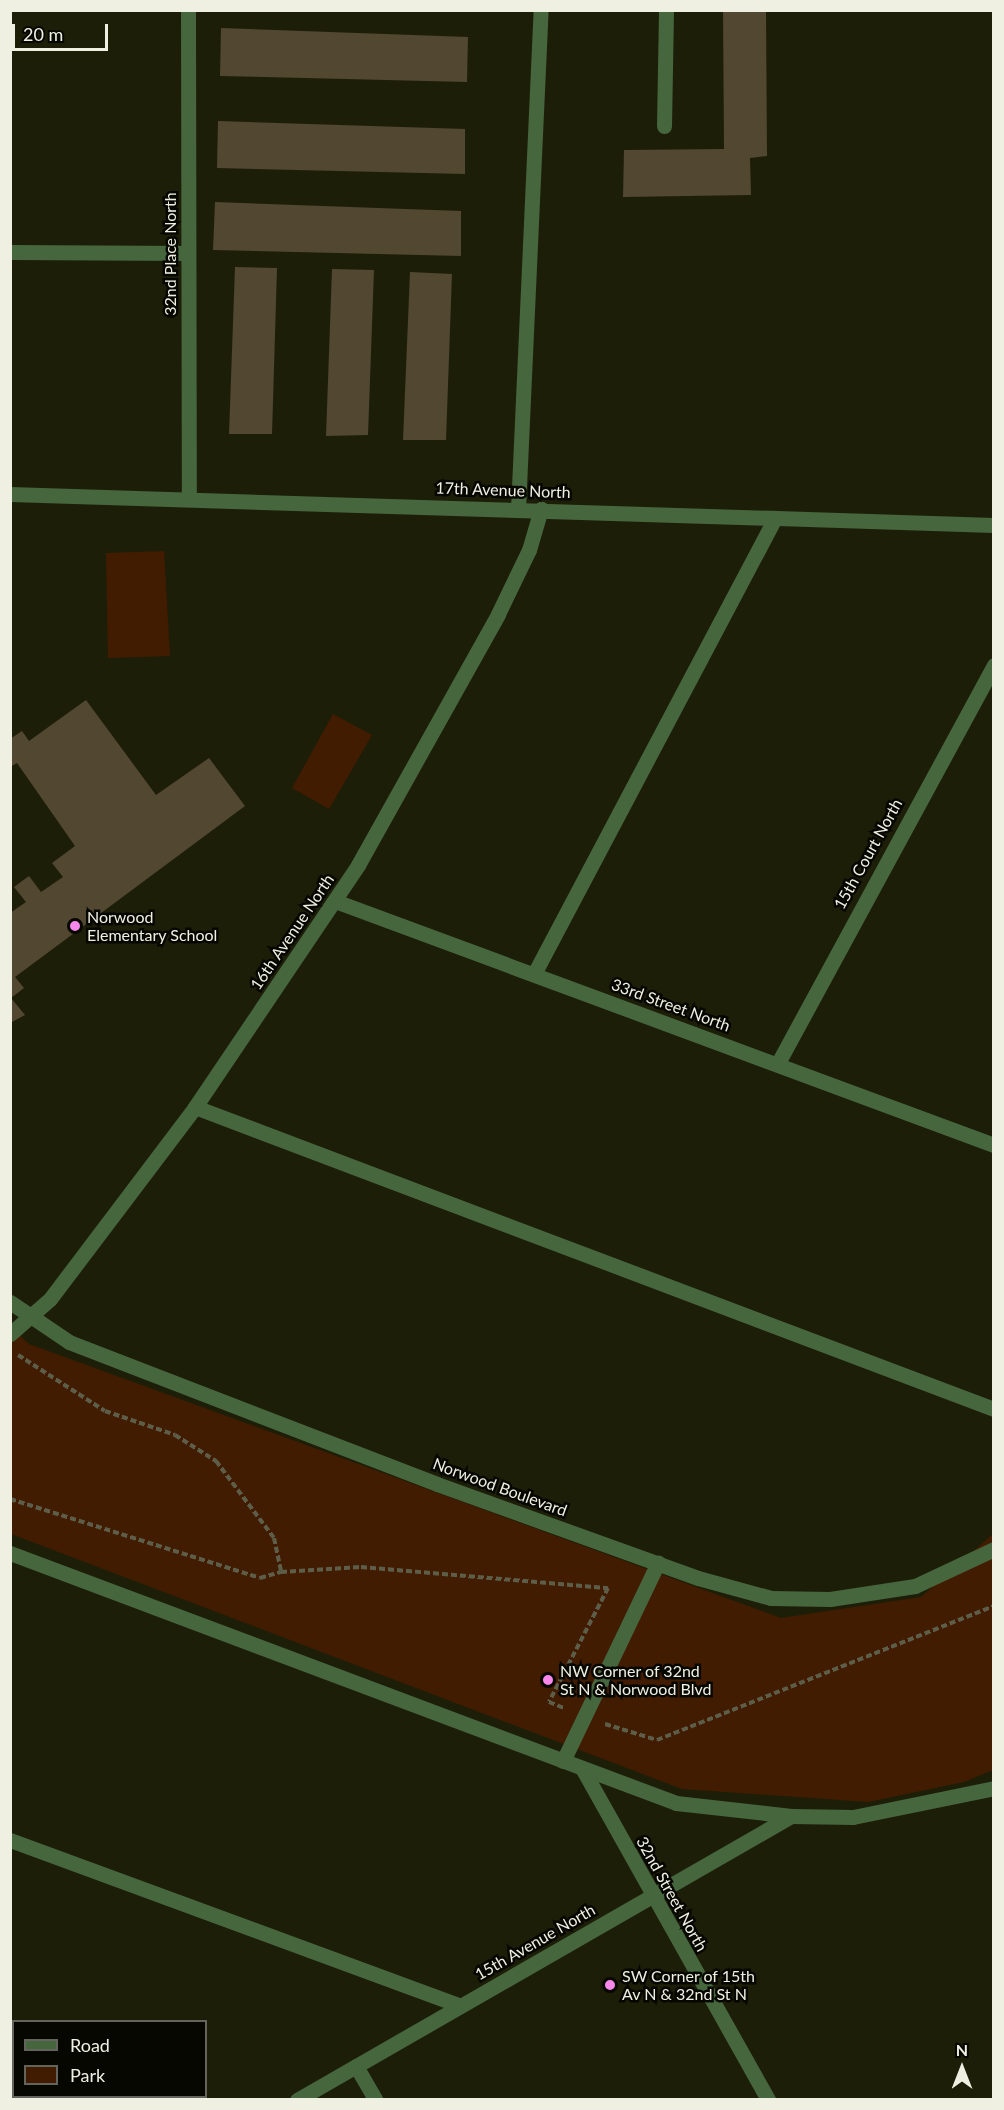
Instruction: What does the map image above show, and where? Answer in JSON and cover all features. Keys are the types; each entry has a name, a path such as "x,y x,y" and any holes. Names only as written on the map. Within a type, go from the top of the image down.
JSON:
{"street":[{"name":"32nd Place North","path":"188,10 189,498"},
{"path":"518,509 541,10"},
{"path":"664,126 666,10"},
{"path":"10,252 188,253"},
{"name":"17th Avenue North","path":"10,494 993,525"},
{"name":"16th Avenue North","path":"10,1334 30,1314 50,1299 195,1107 335,901 498,614 529,550 541,509"},
{"path":"534,974 776,518"},
{"name":"15th Court North","path":"778,1063 993,665"},
{"name":"33rd Street North","path":"335,901 778,1063 993,1145"},
{"path":"195,1107 993,1408"},
{"name":"Norwood Boulevard","path":"10,1302 69,1342 658,1563 771,1598 830,1599 915,1586 993,1549"},
{"path":"10,1553 676,1803 790,1816 853,1817 993,1788"},
{"path":"563,1761 658,1563"},
{"name":"32nd Street North","path":"582,1768 651,1896 768,2100"},
{"name":"15th Avenue North","path":"297,2100 790,1816"},
{"path":"10,1840 460,2006"},
{"path":"356,2066 376,2100"}],"path":[{"path":"10,1349 105,1411 175,1435 216,1461 274,1538 281,1572"},
{"path":"10,1499 260,1578 281,1572 361,1567 608,1588 549,1702 657,1740 993,1606"}],"green space":[{"path":"164,551 170,656 108,658 106,553"},
{"path":"333,714 372,735 329,809 292,788"},
{"path":"10,1326 29,1344 781,1618 921,1597 993,1534 993,1770 964,1782 868,1802 682,1789 11,1534"}],"building":[{"path":"723,10 766,10 767,156 750,158 751,195 623,197 624,150 724,149"},
{"path":"221,28 468,37 467,82 220,76"},
{"path":"218,121 465,129 465,174 217,168"},
{"path":"215,202 461,211 461,256 213,250"},
{"path":"235,267 277,268 272,434 229,434"},
{"path":"332,269 374,270 368,435 326,436"},
{"path":"410,272 452,274 446,440 403,440"},
{"path":"86,700 156,795 209,758 245,806 15,977 24,988 11,998 25,1015 10,1023 10,913 26,902 14,887 29,876 41,892 63,877 52,863 75,846 17,763 10,767 10,739 22,731 29,741"}],"place":[{"name":"Norwood Elementary School","path":"75,926"},
{"name":"NW Corner of 32nd St N & Norwood Blvd","path":"548,1680"},
{"name":"SW Corner of 15th Av N & 32nd St N","path":"610,1985"}]}
